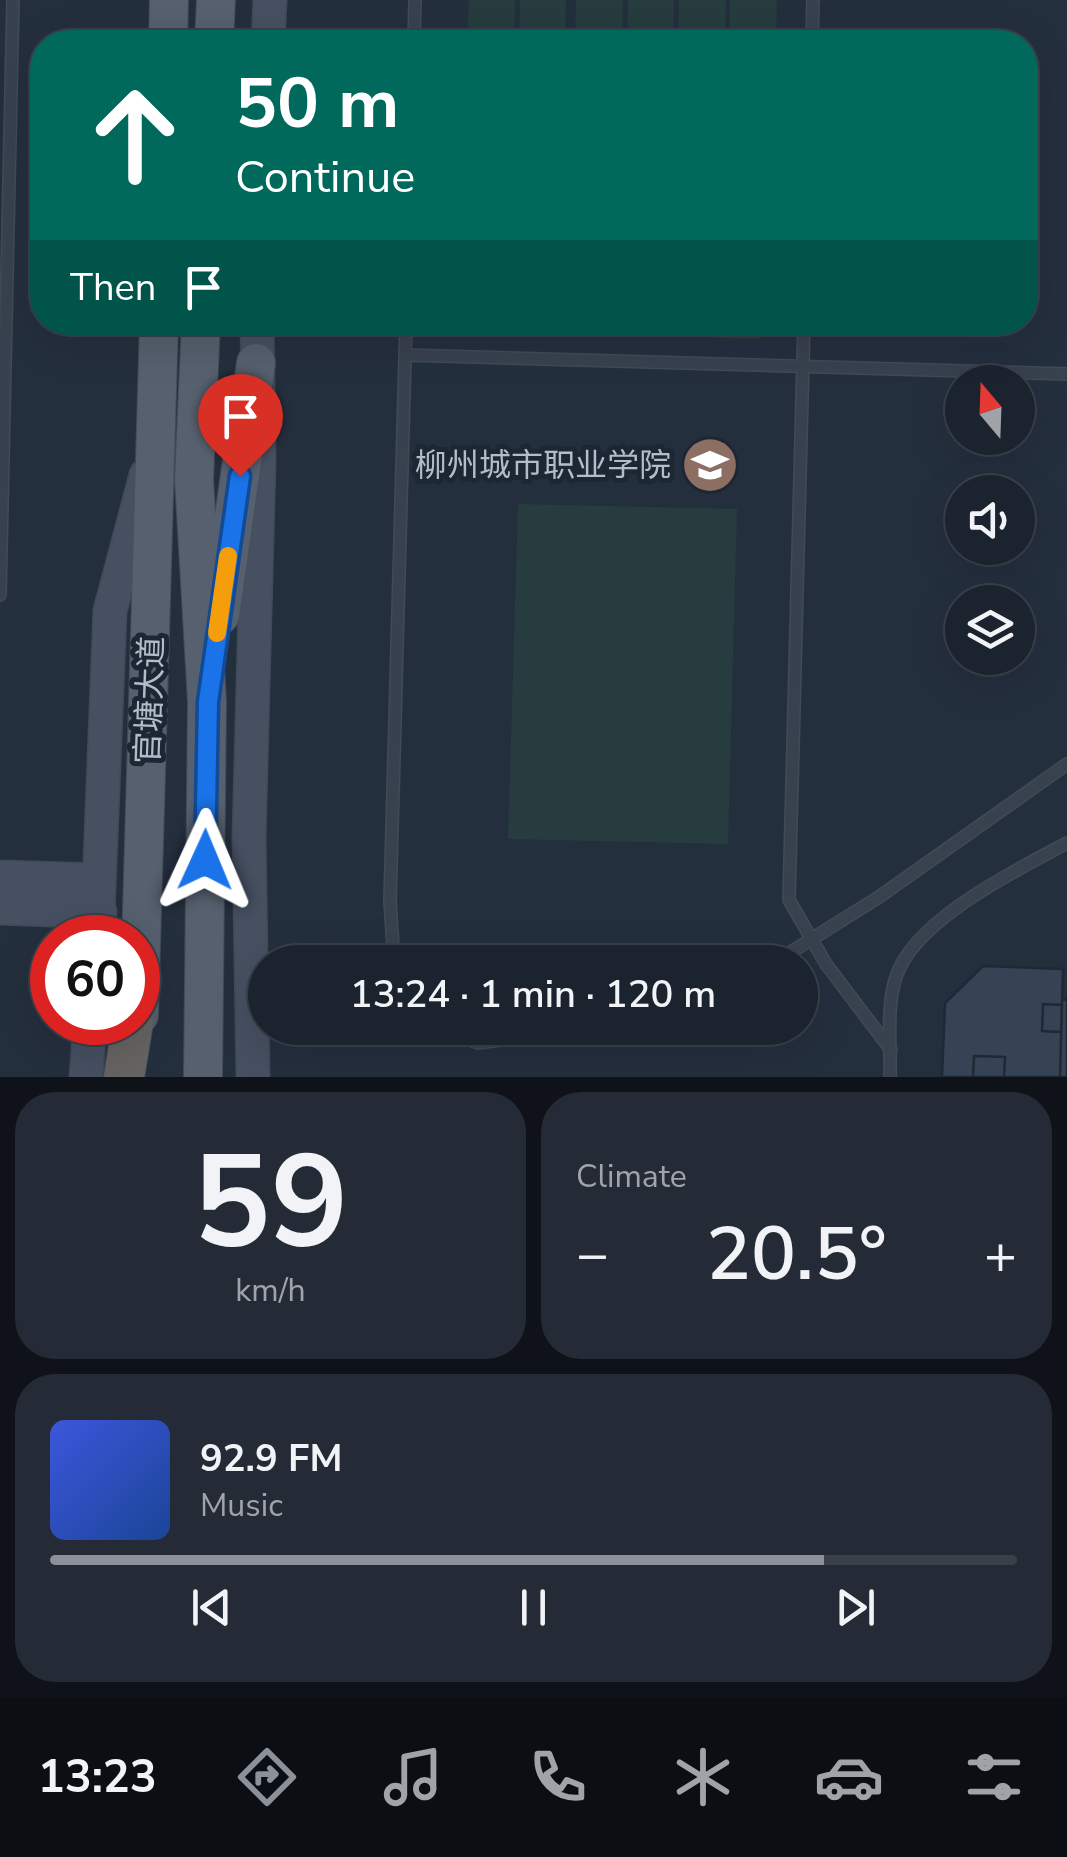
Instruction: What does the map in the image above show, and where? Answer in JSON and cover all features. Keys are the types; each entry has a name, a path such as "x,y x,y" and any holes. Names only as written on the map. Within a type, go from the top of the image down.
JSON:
{"highway":[{"path":"124,1077 129,1045"}],"main road":[{"path":"168,30 169,0"},
{"path":"215,30 216,0"},
{"path":"269,30 270,0"},
{"name":"官塘大道","path":"139,915 159,335"},
{"name":"官塘大道","path":"200,335 194,479 208,702 203,1077"},
{"path":"253,1077 249,838 259,460 257,335"},
{"path":"208,702 256,363"},
{"path":"98,910 110,611 156,436"},
{"path":"0,877 98,910"},
{"path":"0,908 98,910"},
{"path":"86,1077 88,1045"},
{"name":"官塘大道","path":"138,1045 139,1077"}],"lane":[{"path":"0,595 6,29 13,0"},
{"path":"414,30 415,0"},
{"path":"812,30 813,0"},
{"path":"393,945 390,901 406,335"},
{"path":"804,335 788,900 811,941 891,1050"},
{"path":"405,355 1067,374"},
{"path":"804,945 1067,764"},
{"path":"890,1077 894,982 907,950 993,884 1067,843"}],"green space":[{"path":"469,0 515,0 514,30 468,30"},
{"path":"520,0 566,0 565,30 519,30"},
{"path":"576,0 623,0 622,30 575,30"},
{"path":"628,0 674,0 673,30 627,30"},
{"path":"679,0 726,0 725,30 678,30"},
{"path":"730,0 777,0 776,30 729,30"},
{"path":"714,335 760,335 760,339"},
{"path":"518,504 737,509 728,844 508,839"}],"building":[{"path":"983,966 1063,969 1060,1077 942,1077 945,1003"},
{"path":"1067,999 1067,1077 1060,1077 1062,1000"},
{"path":"1043,1004 1062,1005 1061,1032 1042,1031"},
{"path":"974,1056 1005,1057 1004,1077 973,1077"}],"slow traffic":[{"path":"217,633 228,556"}],"place":[{"name":"柳州城市职业学院","path":"710,465"}],"route":[{"path":"205,860 208,702 240,476"}]}
